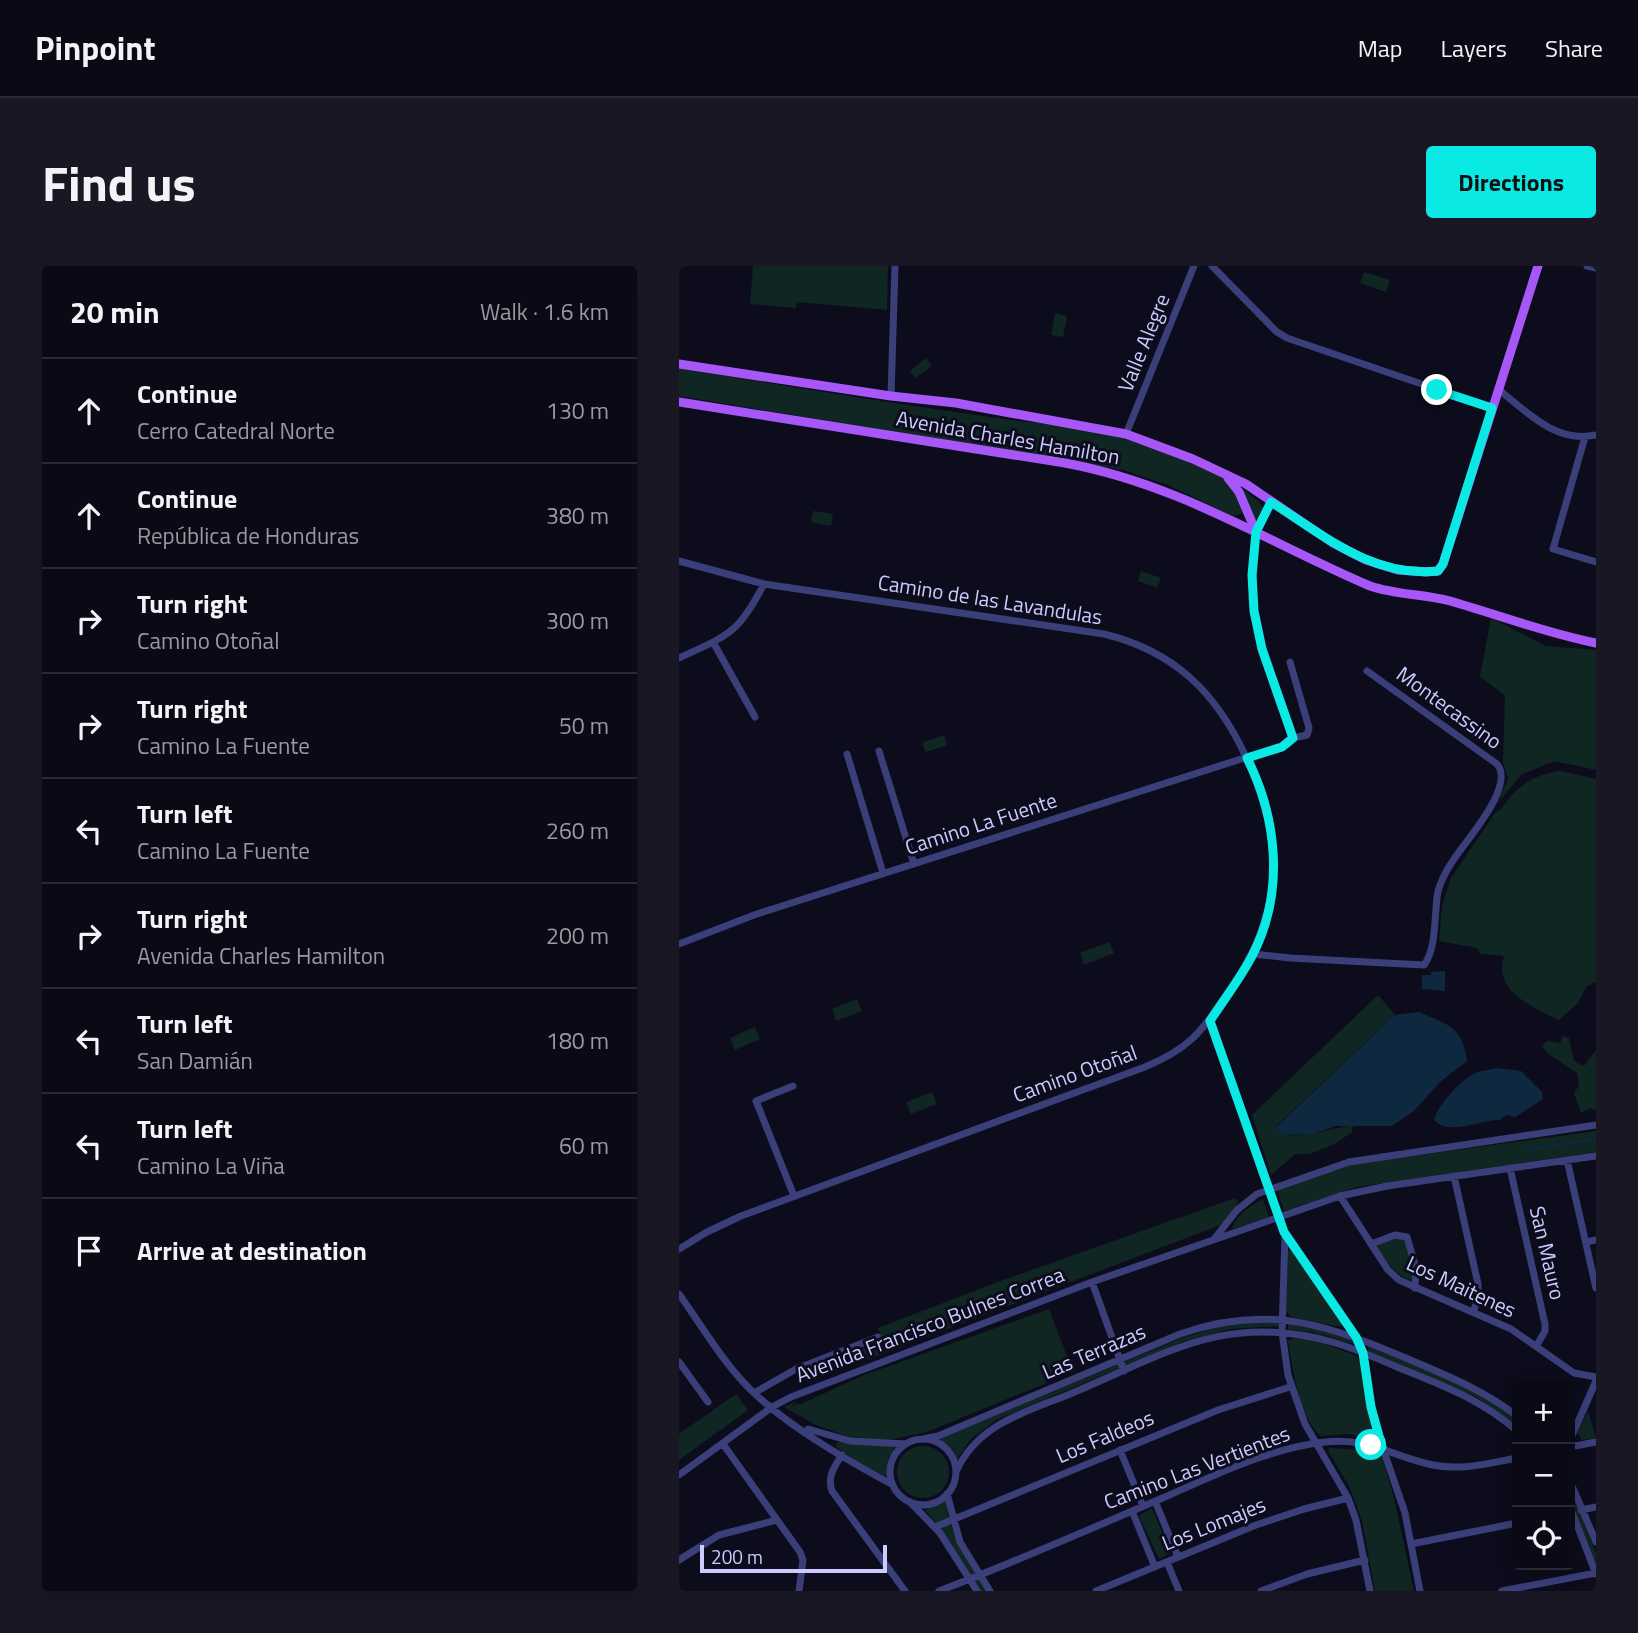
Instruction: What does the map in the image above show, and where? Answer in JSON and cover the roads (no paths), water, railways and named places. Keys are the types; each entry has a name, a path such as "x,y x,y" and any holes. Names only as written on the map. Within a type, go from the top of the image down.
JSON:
{"main road":[{"path":"1492,408 1538,266"},
{"name":"Avenida Charles Hamilton","path":"679,364 891,396 956,403 1126,434 1222,472 1245,484 1343,549 1366,560 1409,571 1438,571 1443,564 1492,408"},
{"name":"Avenida Charles Hamilton","path":"679,402 1087,467 1155,486 1379,589 1448,600 1534,628 1596,643"},
{"path":"1222,472 1239,492 1256,532"},
{"path":"1229,519 1238,520 1247,515"}],"street":[{"path":"891,396 895,266"},
{"name":"Valle Alegre","path":"1126,434 1194,266"},
{"path":"1212,266 1277,332 1287,338 1492,408"},
{"path":"1587,266 1596,268"},
{"path":"1498,389 1550,429 1585,437 1596,435"},
{"path":"1585,437 1553,549 1596,562"},
{"path":"1271,502 1256,532 1252,587 1255,624 1293,738 1307,735 1309,728 1290,662"},
{"name":"Camino de las Lavandulas","path":"679,561 764,584 1017,620 1128,640 1172,663 1203,688 1228,720 1247,758"},
{"path":"679,658 713,642 739,625 749,613 764,584"},
{"path":"713,642 755,717"},
{"name":"Montecassino","path":"1253,954 1424,965 1430,953 1442,879 1490,807 1498,788 1502,774 1497,764 1367,671"},
{"name":"Camino La Fuente","path":"679,944 754,915 1282,747 1293,738"},
{"path":"879,751 914,863"},
{"path":"847,754 883,873"},
{"name":"Camino Otoñal","path":"679,1249 720,1225 1163,1059 1187,1045 1210,1021 1253,954 1269,906 1274,859 1267,809 1247,758"},
{"path":"1210,1021 1284,1232 1282,1332 1290,1387 1315,1444 1349,1498 1370,1591"},
{"path":"793,1086 756,1101 795,1196"},
{"name":"Avenida Francisco Bulnes Correa","path":"1212,1240 1243,1204 1269,1188 1349,1162 1596,1125"},
{"name":"Avenida Francisco Bulnes Correa","path":"679,1475 791,1396 1092,1282 1212,1240 1340,1196 1454,1176 1596,1156"},
{"path":"1567,1160 1596,1288"},
{"name":"San Mauro","path":"1510,1168 1545,1324 1545,1331 1537,1345"},
{"path":"1454,1176 1478,1284 1478,1299 1473,1312"},
{"name":"Los Maitenes","path":"1340,1196 1391,1274 1403,1283 1511,1329 1574,1373 1596,1379"},
{"path":"1284,1232 1356,1337 1363,1353 1371,1407 1382,1447 1397,1484 1420,1591"},
{"path":"1371,1244 1395,1235 1406,1237 1416,1268 1415,1288"},
{"path":"1586,1242 1596,1240"},
{"path":"1092,1282 1124,1371"},
{"path":"679,1294 740,1378 754,1393 842,1455 894,1485 935,1527 977,1591"},
{"name":"Las Terrazas","path":"923,1439 938,1436 1180,1334 1219,1323 1257,1318 1308,1323 1356,1337 1485,1393 1512,1412"},
{"path":"1219,1323 1221,1334"},
{"name":"Las Terrazas","path":"956,1472 966,1451 996,1425 1183,1345 1221,1334 1248,1331 1282,1332 1335,1342 1449,1388 1487,1408 1512,1427"},
{"path":"754,1393 796,1369 878,1337"},
{"path":"679,1362 708,1402"},
{"path":"1449,1388 1453,1378"},
{"path":"1575,1428 1596,1379"},
{"name":"Los Faldeos","path":"935,1527 1225,1407 1290,1387"},
{"path":"1032,1397 1036,1408"},
{"path":"790,1420 813,1431 850,1441 906,1444"},
{"path":"894,1485 890,1472 892,1460 906,1444 923,1439 937,1442 946,1448 954,1461 956,1472 953,1486 947,1494 931,1504 919,1504 908,1499"},
{"name":"Camino Las Vertientes","path":"939,1591 1243,1465 1315,1444 1350,1441 1382,1447 1424,1463 1450,1467 1467,1467 1512,1459"},
{"path":"1575,1446 1596,1442"},
{"path":"723,1444 801,1554 799,1591"},
{"path":"1120,1450 1143,1506"},
{"path":"842,1455 831,1473 829,1484 832,1491 905,1591"},
{"path":"1575,1492 1596,1542"},
{"path":"947,1494 960,1542 990,1591"},
{"name":"Los Lomajes","path":"1096,1591 1272,1519 1349,1498"},
{"path":"1155,1501 1178,1557"},
{"path":"1575,1510 1596,1507"},
{"path":"1132,1511 1155,1567"},
{"path":"679,1560 719,1535 777,1520"},
{"path":"1502,1591 1596,1573 1575,1520"},
{"path":"1411,1544 1512,1524"},
{"path":"1261,1591 1307,1574 1365,1560"},
{"path":"1167,1562 1179,1591"}],"water":[{"path":"1445,971 1445,991 1422,989 1422,975"},
{"path":"1419,1012 1446,1024 1458,1034 1467,1061 1440,1082 1414,1111 1392,1126 1336,1126 1312,1134 1284,1135 1275,1128 1395,1015"},
{"path":"1497,1068 1521,1071 1542,1092 1543,1099 1515,1117 1506,1115 1500,1120 1449,1127 1434,1120 1445,1101 1464,1081 1475,1073"}],"waterway":[{"path":"1524,1150 1596,1139"}]}
